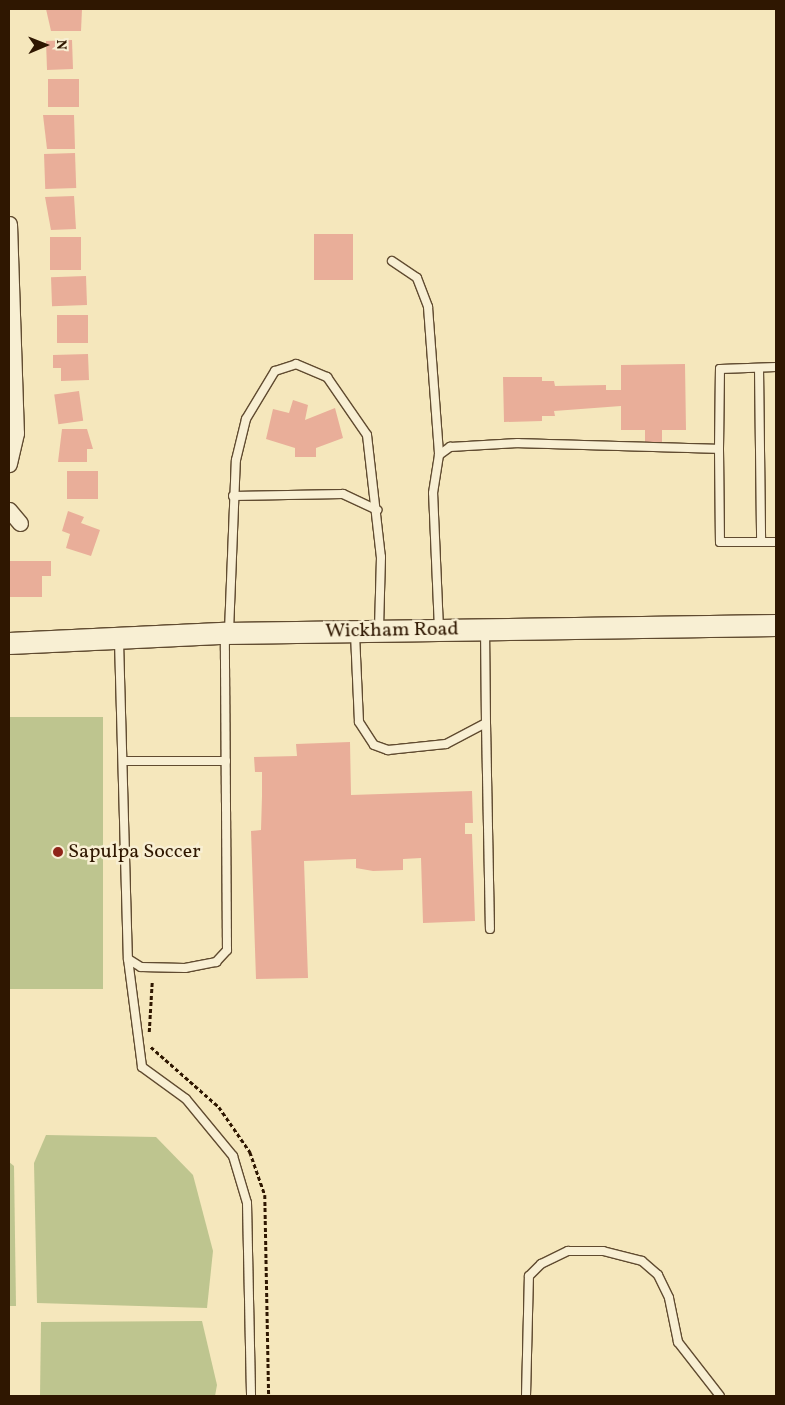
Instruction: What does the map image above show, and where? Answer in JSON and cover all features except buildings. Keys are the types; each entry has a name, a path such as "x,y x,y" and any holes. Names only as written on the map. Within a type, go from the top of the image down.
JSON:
{"street":[{"path":"9,224 16,433 9,464"},
{"path":"9,510 20,523"},
{"name":"Wickham Road","path":"9,643 119,641 227,633 776,625"}],"lane":[{"path":"392,260 417,278 428,307 439,455 433,493 439,631"},
{"path":"128,959 141,967 206,967 227,950 227,633 233,496 246,419 276,371 296,364 327,377 367,435 378,510 379,631"},
{"path":"776,367 720,369 719,449 720,542 776,542"},
{"path":"759,368 761,542"},
{"path":"439,455 450,448 518,443 719,449"},
{"path":"233,496 343,494 378,510"},
{"path":"484,630 490,929"},
{"path":"355,632 359,722 374,745 388,750 446,744 486,723"},
{"path":"119,641 128,959 142,1066 186,1099 233,1156 247,1203 250,1396"},
{"path":"123,761 226,761"},
{"path":"526,1396 529,1276 541,1264 568,1251 594,1251 642,1262 658,1275 669,1298 678,1342 720,1396"}],"green space":[{"name":"Sapulpa Soccer","path":"9,717 103,717 103,989 9,989"},
{"path":"46,1135 156,1137 193,1175 213,1251 207,1308 37,1303 34,1163"},
{"path":"9,1162 14,1166 16,1306 9,1306"},
{"path":"202,1321 217,1385 215,1396 40,1396 41,1322"}],"place":[{"name":"Sapulpa Soccer","path":"58,852"}]}
